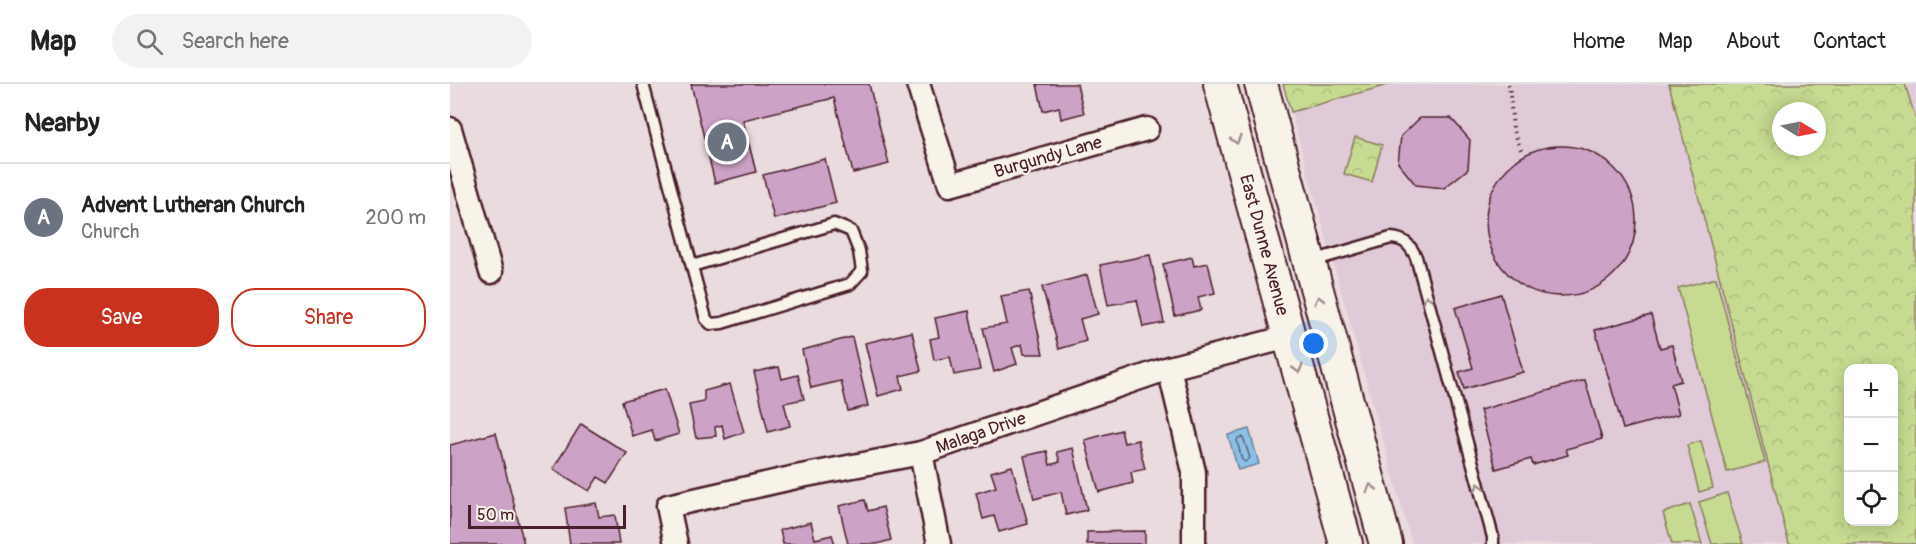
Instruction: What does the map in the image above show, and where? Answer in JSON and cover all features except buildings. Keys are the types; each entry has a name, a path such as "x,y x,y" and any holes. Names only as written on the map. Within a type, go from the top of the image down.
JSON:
{"main road":[{"name":"East Dunne Avenue","path":"1220,84 1346,544"},
{"path":"1261,84 1386,544"},
{"path":"1307,404 1330,422 1364,544"}],"street":[{"name":"Burgundy Lane","path":"918,84 950,185 1147,129"},
{"path":"450,129 491,272"},
{"name":"Malaga Drive","path":"676,544 668,506 796,477 921,453 1169,368 1288,337"},
{"path":"1169,368 1194,472 1194,544"},
{"path":"921,453 939,544"}],"lane":[{"path":"643,84 706,319 711,324 722,323 850,285 862,271 859,251 851,231 834,224 692,266"},
{"path":"1308,262 1391,238 1402,239 1411,247 1416,257 1493,537 1493,544"}],"path":[{"path":"1509,84 1513,128 1522,153"}],"shaded area":[{"path":"1391,84 1916,84 1916,544 1412,544 1291,112"}],"green space":[{"path":"1283,84 1391,84 1291,112"},
{"path":"1669,84 1905,84 1916,120 1916,544 1789,544"},
{"path":"1355,137 1382,145 1372,182 1344,174"},
{"path":"1716,278 1765,462 1727,472 1678,288"},
{"path":"1701,441 1713,488 1699,492 1687,445"},
{"path":"1727,493 1743,544 1712,544 1699,502"},
{"path":"1690,504 1702,544 1672,544 1663,513"}],"water":[{"path":"1249,429 1259,464 1238,470 1228,435"}],"place":[{"name":"Advent Lutheran Church","path":"727,142"}]}
